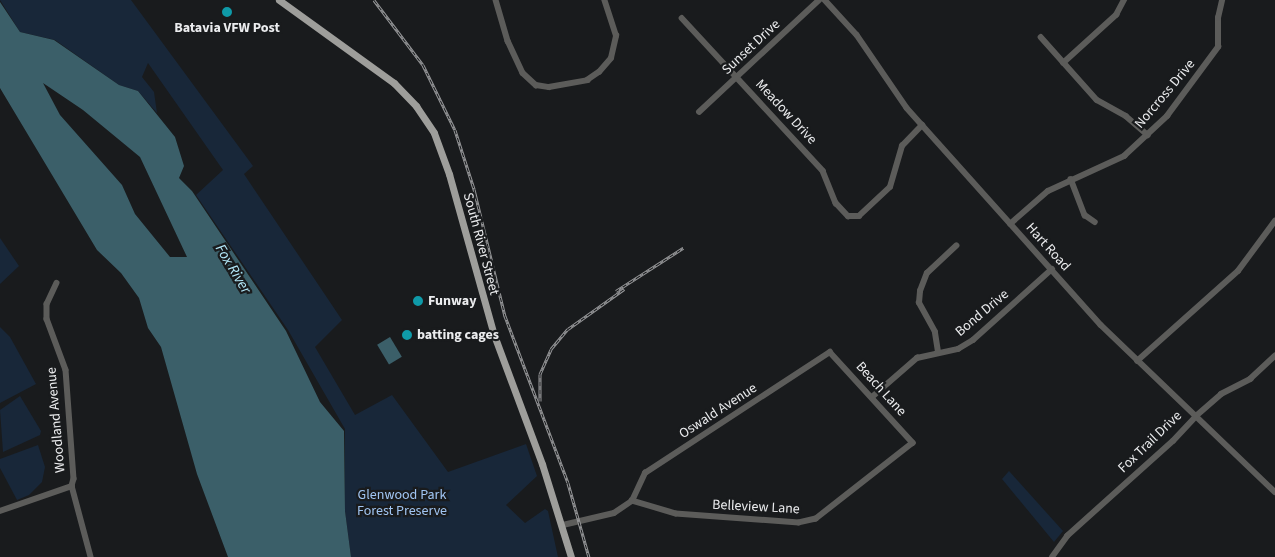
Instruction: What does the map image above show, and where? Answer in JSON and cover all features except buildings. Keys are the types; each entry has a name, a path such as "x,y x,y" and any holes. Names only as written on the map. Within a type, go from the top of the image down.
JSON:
{"main road":[{"name":"South River Street","path":"279,0 394,83 416,106 434,133 447,167 496,343 563,525 571,557"}],"street":[{"path":"496,0 510,47 523,73 536,85 549,87 587,80 599,72 611,58 616,36 604,0"},
{"name":"Sunset Drive","path":"699,112 819,0"},
{"name":"Hart Road","path":"825,0 857,35 895,93 1010,224 1137,361 1275,492"},
{"path":"1063,63 1116,15 1124,0"},
{"name":"Norcross Drive","path":"1010,224 1048,191 1071,179 1111,164 1148,135 1184,95 1216,51 1219,42 1218,18 1222,0"},
{"name":"Meadow Drive","path":"682,18 827,176 841,210 853,218 864,212 890,187 902,146 922,125"},
{"path":"1041,37 1097,100 1126,116 1148,135"},
{"path":"1071,179 1085,215 1095,222"},
{"path":"1137,361 1238,271 1275,221"},
{"path":"938,352 935,332 919,303 920,291 928,272 956,246"},
{"name":"Bond Drive","path":"872,397 913,361 938,352 958,349 973,340 1052,269"},
{"name":"Woodland Avenue","path":"57,283 47,304 47,319 66,370 74,479 72,486 91,557"},
{"name":"Beach Lane","path":"830,352 913,443"},
{"name":"Oswald Avenue","path":"632,502 645,473 830,352"},
{"name":"Fox Trail Drive","path":"1052,557 1067,536 1173,441 1196,416 1221,394 1250,379 1275,356"},
{"name":"Belleview Lane","path":"632,502 676,514 807,522 816,519 913,443"},
{"path":"0,511 72,486"},
{"path":"563,525 614,513 632,502"}],"green space":[{"name":"Glenwood Park Forest Preserve","path":"0,0 131,0 253,166 244,174 342,320 315,347 355,415 392,395 448,472 526,444 537,476 506,505 525,523 545,509 548,511 558,557 351,557 345,511 345,429 288,330 196,195 223,170 148,63 142,77 154,92 157,113 138,91 119,85 55,40 20,32"},
{"path":"0,238 19,266 0,284"},
{"path":"0,327 10,337 36,384 0,403"},
{"path":"20,396 41,431 40,435 3,452 0,410"},
{"path":"38,445 45,467 42,482 29,495 17,500 0,468 0,459"},
{"path":"1009,471 1063,531 1054,542 1002,479"}],"water":[{"name":"Fox River","path":"0,2 20,32 54,40 119,85 138,91 175,137 184,166 179,178 192,191 286,331 320,402 344,431 345,511 351,557 228,557 197,474 161,347 148,328 139,298 121,273 97,250 0,88","holes":["43,83 83,110 140,157 187,257 170,257 135,214 122,185 60,115"]},
{"path":"390,337 402,357 389,364 377,345"}],"railway":[{"path":"374,0 423,65 455,130 474,189 505,316 568,483 589,557"},
{"path":"616,291 683,248"},
{"path":"540,401 540,374 551,349 568,329 624,289"}],"place":[{"name":"Batavia VFW Post","path":"227,12"},
{"name":"Funway","path":"418,301"},
{"name":"batting cages","path":"407,335"}]}
